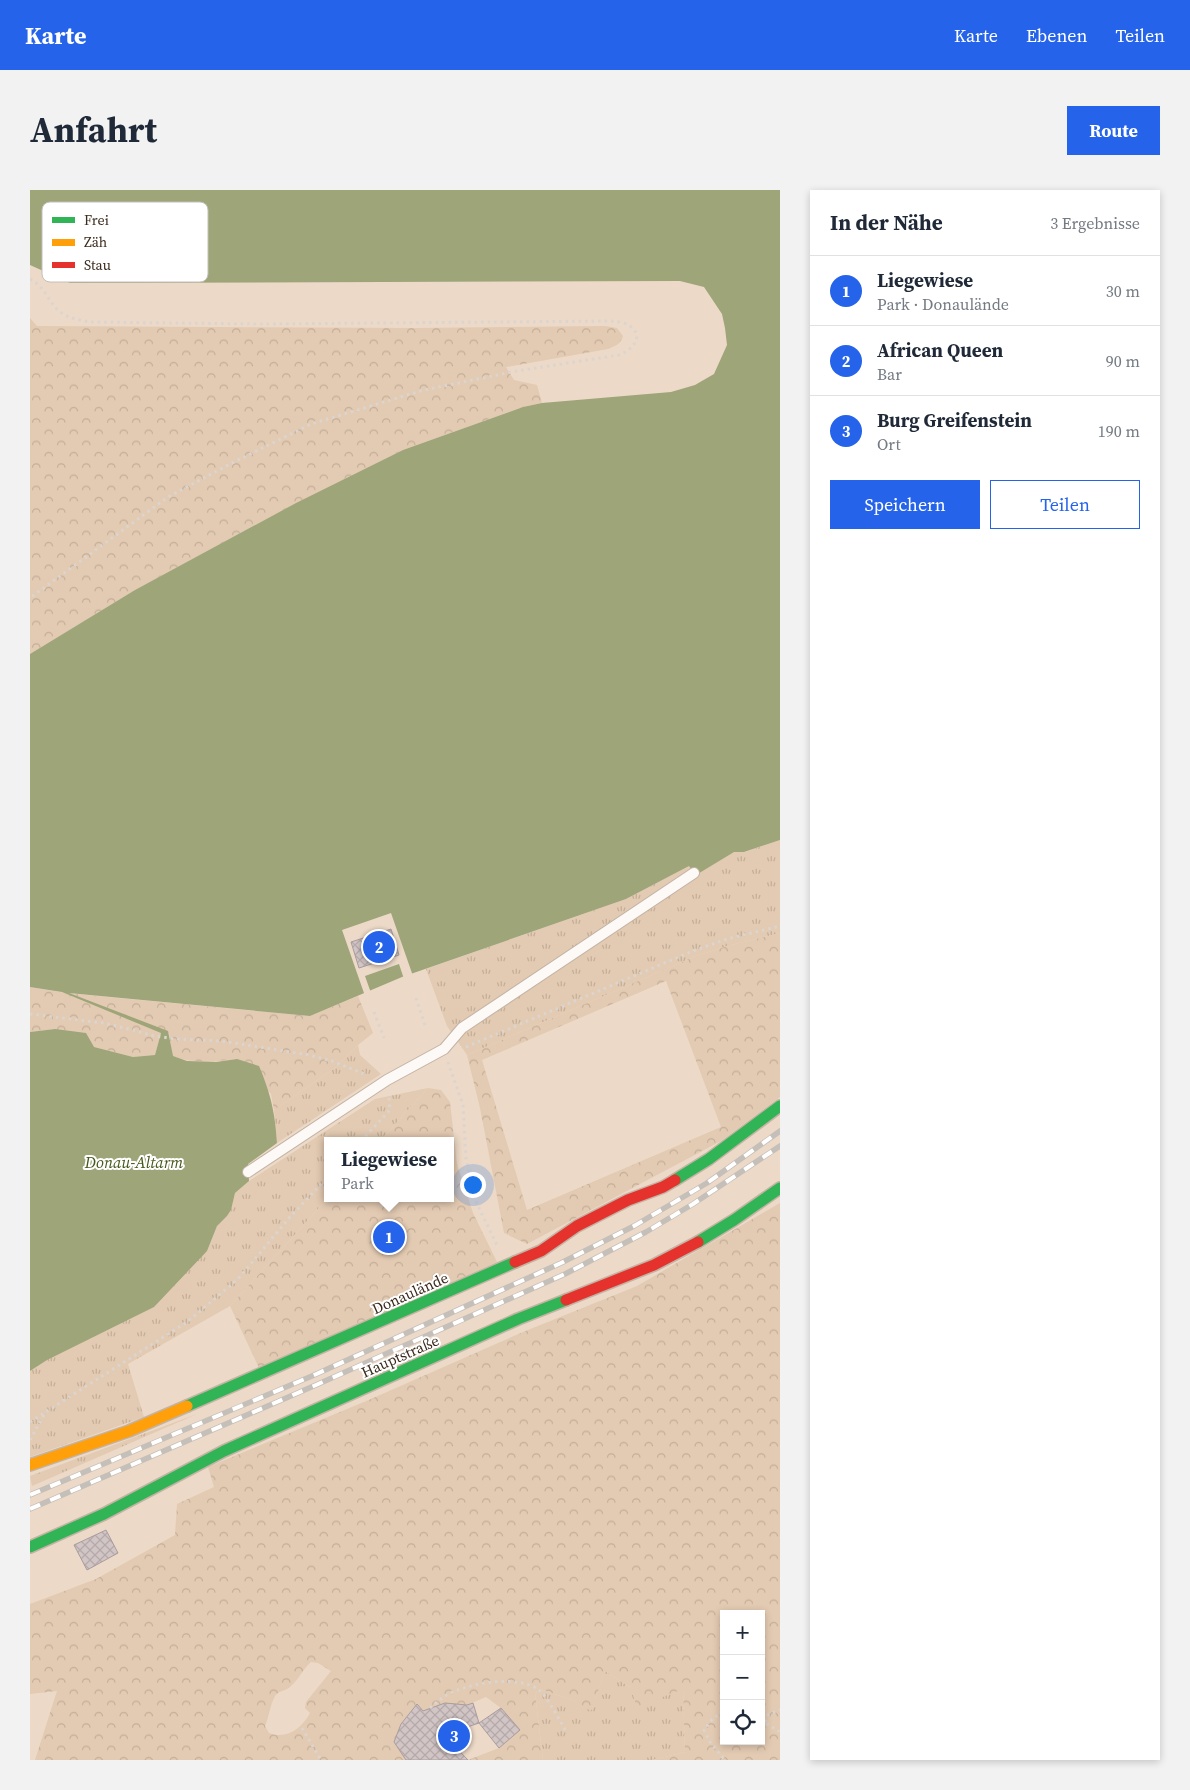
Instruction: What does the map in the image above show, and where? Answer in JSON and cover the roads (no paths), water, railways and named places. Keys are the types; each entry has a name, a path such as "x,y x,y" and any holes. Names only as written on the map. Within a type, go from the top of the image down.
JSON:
{"street":[{"name":"Donaulände","path":"30,1465 129,1431 316,1351 541,1251 577,1226 628,1200 663,1187 709,1159 780,1106"},
{"name":"Hauptstraße","path":"30,1547 98,1518 185,1470 242,1442 518,1319 654,1266 686,1249 780,1188"}],"lane":[{"path":"248,1172 387,1080 444,1049 462,1028 694,873"}],"water":[{"name":"Donau-Altarm","path":"30,190 780,190 780,840 744,852 734,852 696,875 689,866 626,899 402,977 310,1016 69,993 168,1031 173,1056 187,1061 216,1062 237,1059 259,1066 272,1104 277,1143 248,1164 249,1181 235,1193 231,1210 217,1226 207,1251 154,1307 47,1360 30,1371 30,1032 55,1029 86,1033 94,1047 133,1057 155,1055 161,1033 62,992 30,987 30,654 135,590 296,503 403,450 523,407 542,403 671,392 695,385 714,374 727,345 722,314 704,287 680,281 70,283 68,282 208,282 208,202 42,202 42,270 30,265"}],"railway":[{"path":"30,1495 312,1376 561,1263 634,1226 707,1183 780,1131"},
{"path":"30,1509 565,1274 646,1232 693,1204 780,1146"}],"place":[{"name":"African Queen","path":"379,947"},
{"name":"Liegewiese","path":"389,1237"},
{"name":"Burg Greifenstein","path":"454,1736"}]}
